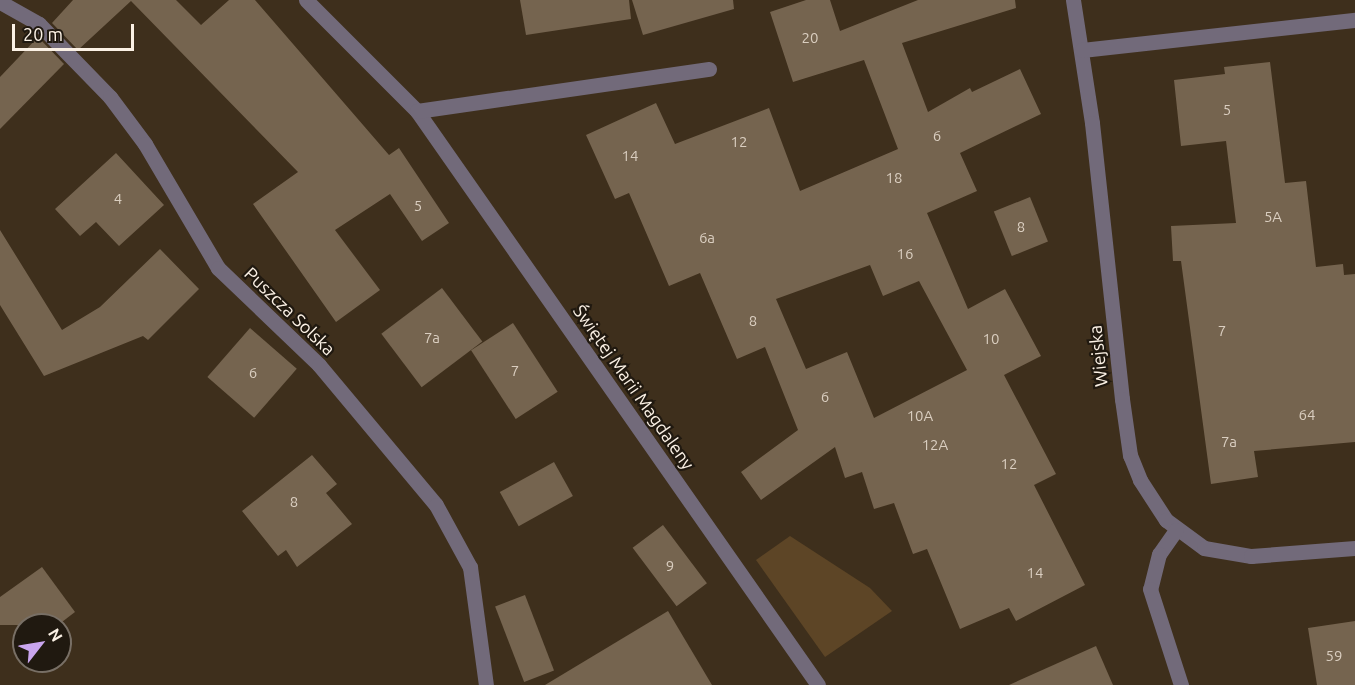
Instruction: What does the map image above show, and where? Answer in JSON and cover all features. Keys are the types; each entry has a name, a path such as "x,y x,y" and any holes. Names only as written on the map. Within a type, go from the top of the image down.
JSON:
{"street":[{"name":"Świętej Marii Magdaleny","path":"306,0 417,111 818,685"},
{"name":"Wiejska","path":"1073,0 1082,50 1130,455 1156,508 1176,530 1204,548 1237,556 1355,548"},
{"name":"Puszcza Solska","path":"0,2 39,24 110,97 145,144 218,268 319,364 436,505 471,567 486,685"},
{"path":"1082,50 1355,20"},
{"path":"417,111 709,69"},
{"path":"1176,530 1159,554 1150,589 1181,685"}],"shaded area":[{"path":"790,536 870,588 892,611 825,657 756,560"}],"building":[{"path":"73,0 176,0 201,25 229,0 255,0 389,155 399,148 449,223 422,241 390,194 335,230 380,290 336,322 253,204 298,172 131,1 78,50 52,23"},
{"path":"520,0 629,0 631,19 526,35"},
{"path":"632,0 733,0 734,9 643,35"},
{"path":"806,0 830,0 840,31 918,0 1015,0 1016,8 902,43 928,112 970,88 972,92 1020,69 1041,114 960,153 977,191 927,213 968,309 1005,289 1041,356 1004,375 1056,474 1034,485 1085,585 1016,621 1009,608 960,629 927,549 913,554 894,503 874,509 862,472 845,478 835,447 761,500 741,472 798,430 765,347 737,359 700,273 669,286 629,193 615,199 586,135 656,103 675,144 769,108 800,191 898,149 864,60 793,82 770,12","holes":["870,265 883,296 919,281 967,370 874,418 847,352 806,369 776,299"]},
{"path":"38,37 64,64 0,129 0,77"},
{"path":"1270,62 1285,183 1306,181 1316,267 1343,264 1344,275 1355,274 1355,442 1254,451 1258,477 1211,484 1181,261 1173,261 1171,226 1236,223 1226,141 1181,146 1174,80 1225,74 1224,67"},
{"path":"116,153 164,205 119,246 96,222 80,236 55,209"},
{"path":"1030,197 1048,242 1012,256 994,212"},
{"path":"0,230 62,330 100,307 160,249 199,289 148,340 143,336 44,376 0,305"},
{"path":"442,288 482,342 422,387 381,334"},
{"path":"513,323 558,392 516,419 471,350"},
{"path":"250,328 297,369 254,418 207,377"},
{"path":"312,455 337,484 326,493 352,524 297,567 286,550 278,556 242,511"},
{"path":"554,462 573,496 519,526 500,492"},
{"path":"663,525 707,583 677,606 633,548"},
{"path":"42,567 75,612 72,614 12,613 12,625 0,625 0,597"},
{"path":"525,595 554,671 524,682 495,606"},
{"path":"668,611 712,685 545,685"},
{"path":"1355,621 1355,685 1317,685 1308,628"},
{"path":"1096,646 1113,685 1009,685"}]}
